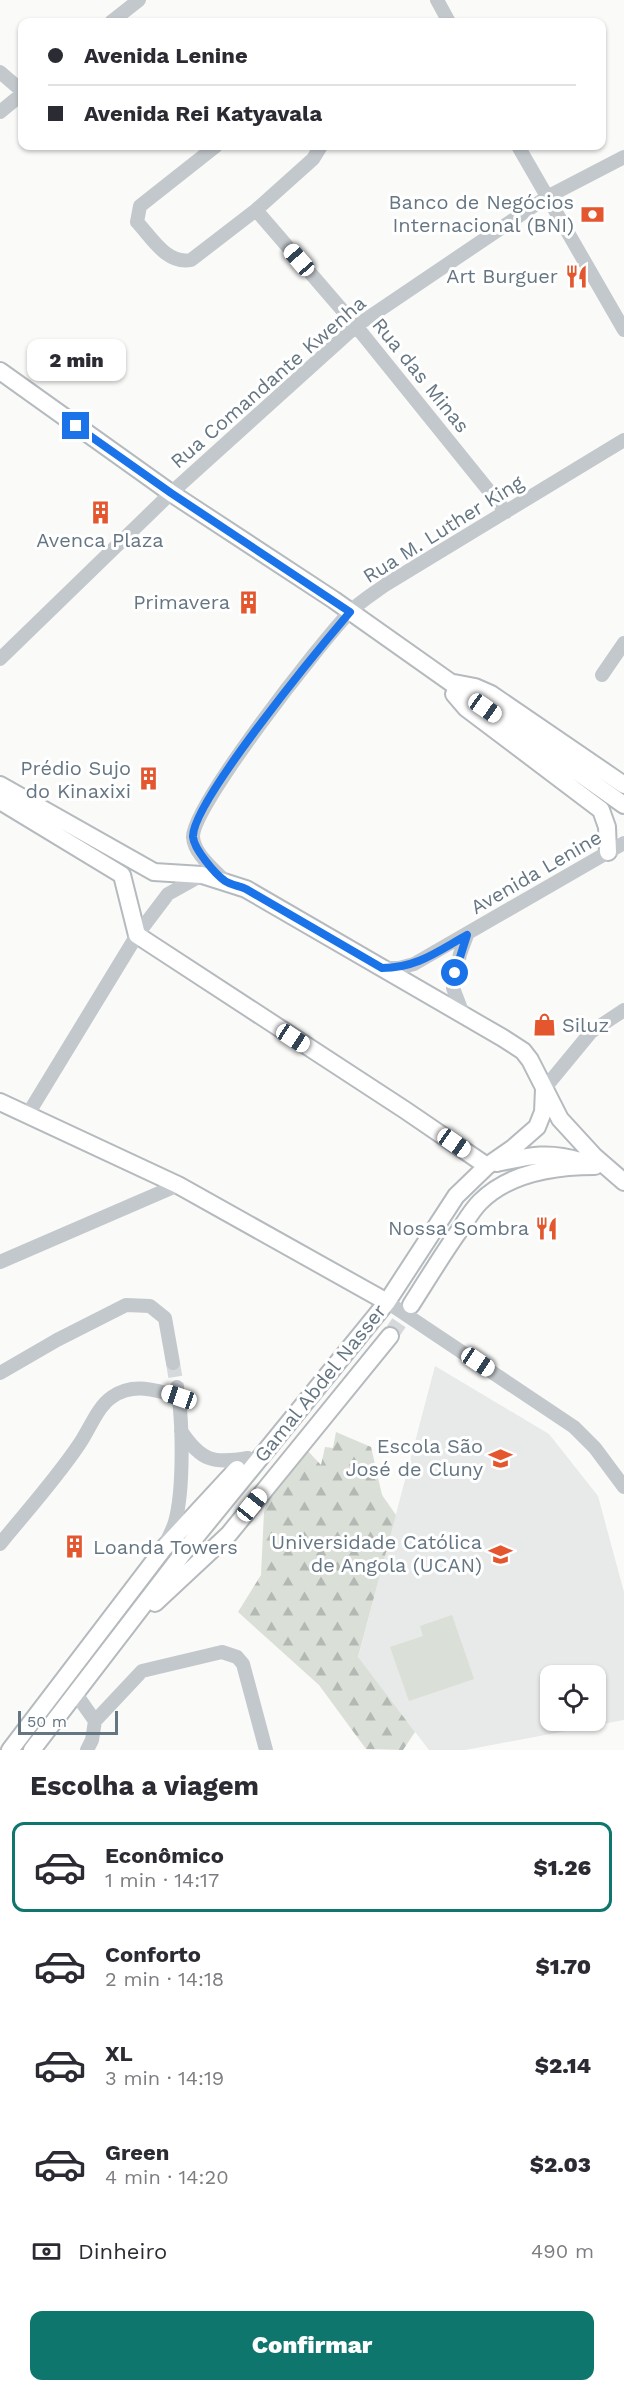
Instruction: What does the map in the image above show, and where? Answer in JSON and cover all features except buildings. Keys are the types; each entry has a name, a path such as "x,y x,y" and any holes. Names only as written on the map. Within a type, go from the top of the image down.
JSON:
{"main road":[{"path":"0,371 171,493 350,612 624,805"},
{"path":"449,682 475,687 491,694 624,785"},
{"path":"449,682 455,696 466,708 601,810 607,827 608,852"},
{"path":"0,785 154,872 202,875 224,880 246,889 503,1038 523,1051 530,1060 560,1119 619,1179"},
{"path":"0,801 122,875 137,935 490,1165 539,1154 566,1156 595,1166 619,1179"},
{"name":"Gamal Abdel Nasser","path":"32,1750 383,1299 456,1196 537,1127 543,1112 544,1089"},
{"path":"0,1102 178,1185 383,1299"},
{"name":"Gamal Abdel Nasser","path":"411,1305 467,1219 492,1191 546,1169 595,1166"},
{"name":"Gamal Abdel Nasser","path":"10,1750 164,1548 248,1458 383,1299"},
{"name":"Gamal Abdel Nasser","path":"123,1633 229,1534 390,1336"}],"street":[{"path":"116,18 139,0"},
{"path":"437,0 447,18"},
{"path":"0,72 18,88"},
{"path":"0,112 18,96"},
{"path":"211,150 140,207 137,222 168,256 180,262 191,260 256,210 312,159 318,150"},
{"path":"520,150 624,330"},
{"name":"Rua Comandante Kwenha","path":"0,659 171,493 356,326 547,197 624,158"},
{"name":"Rua das Minas","path":"256,210 356,326 506,512"},
{"name":"Rua M. Luther King","path":"224,880 196,849 193,836 196,824 207,802 252,736 350,612 385,585 624,440"},
{"path":"602,675 624,643"},
{"name":"Avenida Lenine","path":"382,968 399,968 414,964 624,843"},
{"path":"28,1114 137,935 168,894 202,875"},
{"name":"Avenida Lenine","path":"463,1014 453,988 457,964 467,935"},
{"path":"544,1089 591,1032 624,1010"},
{"path":"0,1262 178,1185"},
{"path":"383,1299 574,1427 595,1448 624,1487"},
{"path":"0,1373 57,1340 126,1305 150,1306 165,1318 173,1363"},
{"path":"0,1544 78,1447 104,1405 112,1397 136,1388 178,1392 181,1431 178,1503 175,1522 164,1548"},
{"path":"181,1431 198,1453 211,1460 248,1458"},
{"path":"87,1750 92,1740 95,1722 142,1671 222,1652 237,1657 243,1664 266,1750"},
{"path":"76,1694 95,1722"}],"shaded area":[{"name":"Universidade Católica de Angola (UCAN)","path":"435,1366 549,1434 598,1496 624,1592 624,1720 606,1723 606,1665 540,1665 540,1731 566,1731 465,1750 429,1750 358,1658"}],"green space":[{"path":"336,1432 371,1447 382,1495 396,1515 358,1657 415,1732 403,1750 366,1749 319,1685 238,1612 261,1575 264,1512 276,1476 306,1449 321,1465 325,1447 333,1448"},
{"path":"452,1615 474,1679 409,1701 390,1647 423,1636 420,1626"}],"tunnel":[{"path":"390,1336 411,1305"},
{"path":"173,1363 177,1387"}],"place":[{"name":"Banco de Negócios Internacional (BNI)","path":"592,214"},
{"name":"Art Burguer","path":"576,276"},
{"name":"Avenca Plaza","path":"100,512"},
{"name":"Primavera","path":"248,602"},
{"name":"Prédio Sujo do Kinaxixi","path":"149,779"},
{"name":"Siluz","path":"544,1025"},
{"name":"Nossa Sombra","path":"547,1228"},
{"name":"Escola São José de Cluny","path":"501,1458"},
{"name":"Loanda Towers","path":"75,1547"},
{"name":"Universidade Católica de Angola (UCAN)","path":"500,1554"}],"route":[{"path":"76,426 171,493 350,612 300,672 252,736 207,802 193,836 196,849 224,880 246,889 382,968 399,968 414,964 467,935 455,973"}]}
